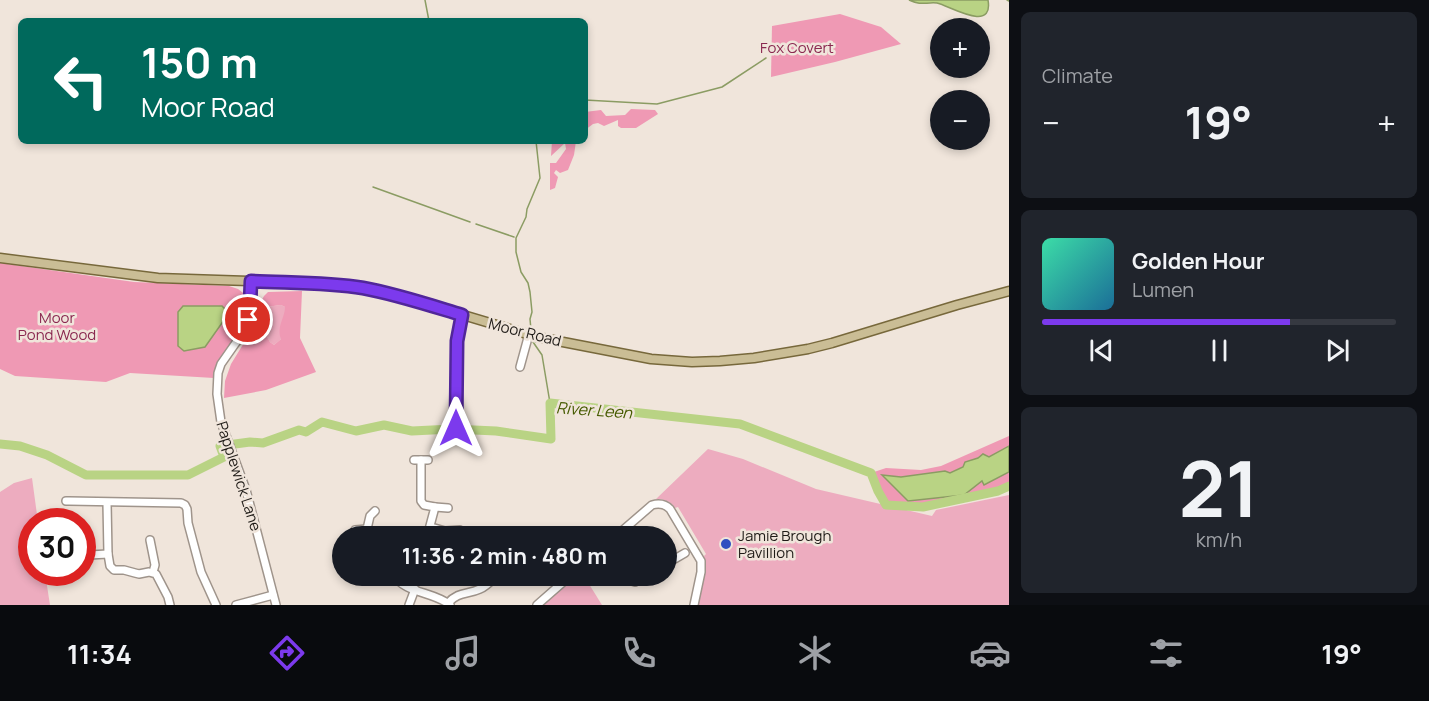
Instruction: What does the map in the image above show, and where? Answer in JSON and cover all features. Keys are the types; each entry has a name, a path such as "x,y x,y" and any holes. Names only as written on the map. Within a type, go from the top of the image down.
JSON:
{"main road":[{"name":"Moor Road","path":"0,258 147,277 355,287 406,298 529,334 651,359 692,362 781,354 832,343 1009,291"}],"street":[{"name":"Papplewick Lane","path":"251,281 248,320 242,334 221,364 217,394 221,422 246,490 276,605"},
{"path":"456,428 457,341 462,315"},
{"path":"520,367 529,334"},
{"path":"421,460 421,501 424,505 448,508"},
{"path":"66,501 181,503 185,505 201,572 216,605"},
{"path":"107,503 110,566 114,570 139,574 153,572"},
{"path":"628,526 652,505 662,504 670,509 701,561 694,605"},
{"path":"431,526 435,507"},
{"path":"368,526 370,516 375,510"},
{"path":"150,540 155,565 153,572"},
{"path":"677,558 685,553"},
{"path":"96,555 108,554"},
{"path":"153,572 158,577 170,605"},
{"path":"407,586 438,597 449,604 457,594 476,591 485,586"},
{"path":"537,605 559,586"},
{"path":"409,605 415,589"},
{"path":"236,605 273,595"}],"shaded area":[{"path":"909,0 988,0 988,10 984,15 969,15 937,3 920,3"},
{"path":"281,305 286,310 281,339 274,345 257,329 266,307"},
{"path":"183,306 222,306 229,313 205,347 184,351 178,346 178,312"},
{"path":"1009,446 1009,472 984,485 982,481 964,495 908,501 882,475 901,477 945,471 950,473 963,467 965,462 983,454 989,457"},
{"path":"708,449 743,459 816,489 932,516 936,510 1009,495 1009,605 698,605 706,569 704,556 706,554 678,507 675,508 667,501 656,499"},
{"path":"32,478 36,508 18,508 18,586 47,586 50,605 0,605 0,492 14,483"},
{"path":"566,586 590,586 602,605 544,605"}],"green space":[{"name":"Fox Covert","path":"840,14 881,27 901,44 771,77 772,26"},
{"path":"631,109 655,110 658,114 636,128 621,128 618,126 618,120 604,126 598,123 593,124 588,128 588,112 601,110 606,116 625,115"},
{"path":"552,144 564,144 551,156"},
{"path":"565,144 576,144 568,170 560,173 556,170 554,173 558,177 555,188 550,190 550,163 556,163 566,149"},
{"name":"Moor Pond Wood","path":"0,263 134,282 229,286 247,296 245,320 222,357 214,378 130,373 106,382 15,376 0,369"},
{"path":"302,291 300,338 316,372 266,390 224,398 225,381 231,364 247,338 259,305 268,292","holes":["281,305 285,307 280,327 281,339 274,345 257,329 266,307"]},
{"path":"1009,436 1009,486 998,491 923,507 886,505 871,473 886,468 921,470 941,466"}],"waterway":[{"path":"425,0 428,18"},
{"path":"588,100 657,104 722,87 766,58"},
{"path":"531,330 530,292 528,283 521,272 516,252 516,238 540,178 536,144"},
{"path":"373,187 470,222"},
{"path":"476,224 514,237"},
{"path":"533,342 542,355 550,403"},
{"name":"River Leen","path":"0,444 20,446 47,455 86,475 188,475 224,457 220,446 250,442 263,443 299,430 306,432 322,422 356,431 384,425 412,431 452,429 496,431 551,439 550,403 740,424 871,473 886,505 923,507 998,491 1009,486"}],"place":[{"name":"Jamie Brough Pavillion","path":"726,544"}],"route":[{"path":"248,320 251,281 355,287 406,298 462,315 457,341 456,428"}]}
